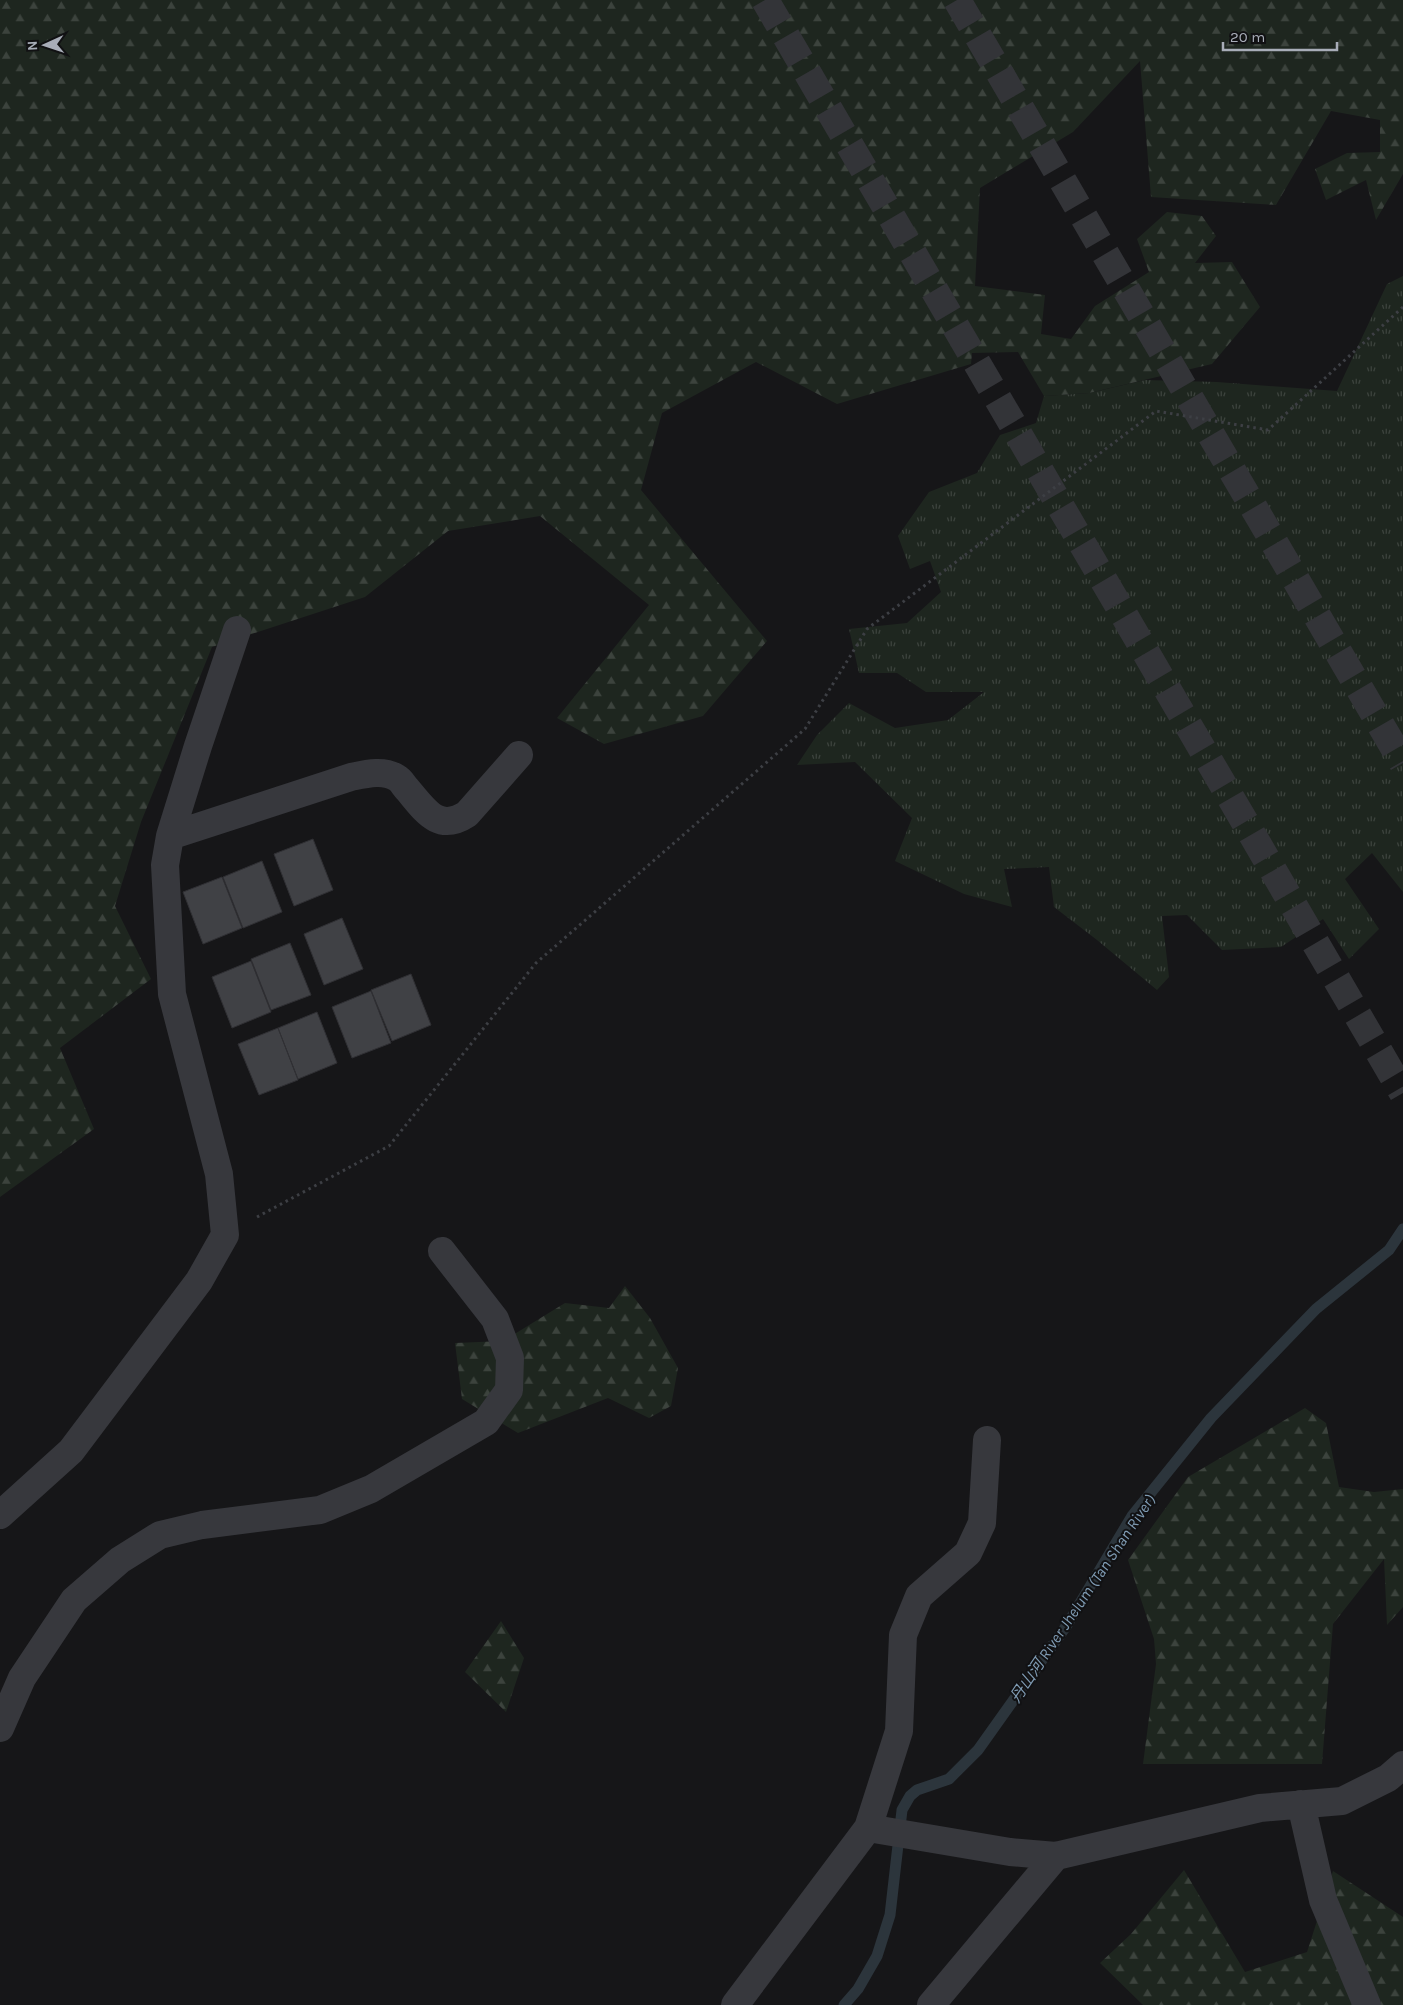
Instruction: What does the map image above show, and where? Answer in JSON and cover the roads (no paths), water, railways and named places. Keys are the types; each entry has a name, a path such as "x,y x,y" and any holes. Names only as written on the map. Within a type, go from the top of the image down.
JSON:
{"street":[{"path":"0,1514 71,1451 199,1281 225,1235 220,1174 172,994 165,865 170,836 198,746 238,630"},
{"path":"170,836 351,777 385,773 397,778 429,815 438,820 456,822 467,814 519,755"},
{"path":"0,1728 22,1678 74,1600 120,1560 160,1535 202,1525 320,1510 371,1489 486,1422 509,1390 510,1358 495,1319 442,1251"},
{"path":"735,2005 868,1828 899,1731 903,1635 920,1596 968,1554 982,1523 987,1440"},
{"path":"868,1828 1010,1852 1056,1856 1260,1808 1342,1801 1388,1778 1403,1765"},
{"path":"1301,1804 1323,1900 1367,2005"},
{"path":"931,2005 1056,1856"}],"waterway":[{"name":"丹山河 River Jhelum (Tan Shan River)","path":"844,2005 858,1989 877,1956 890,1915 902,1810 910,1796 917,1790 949,1779 978,1750 1067,1625 1132,1516 1211,1418 1316,1309 1389,1250 1403,1229"}],"tunnel":[{"path":"765,0 1403,1093"},
{"path":"957,0 1403,763"}]}
